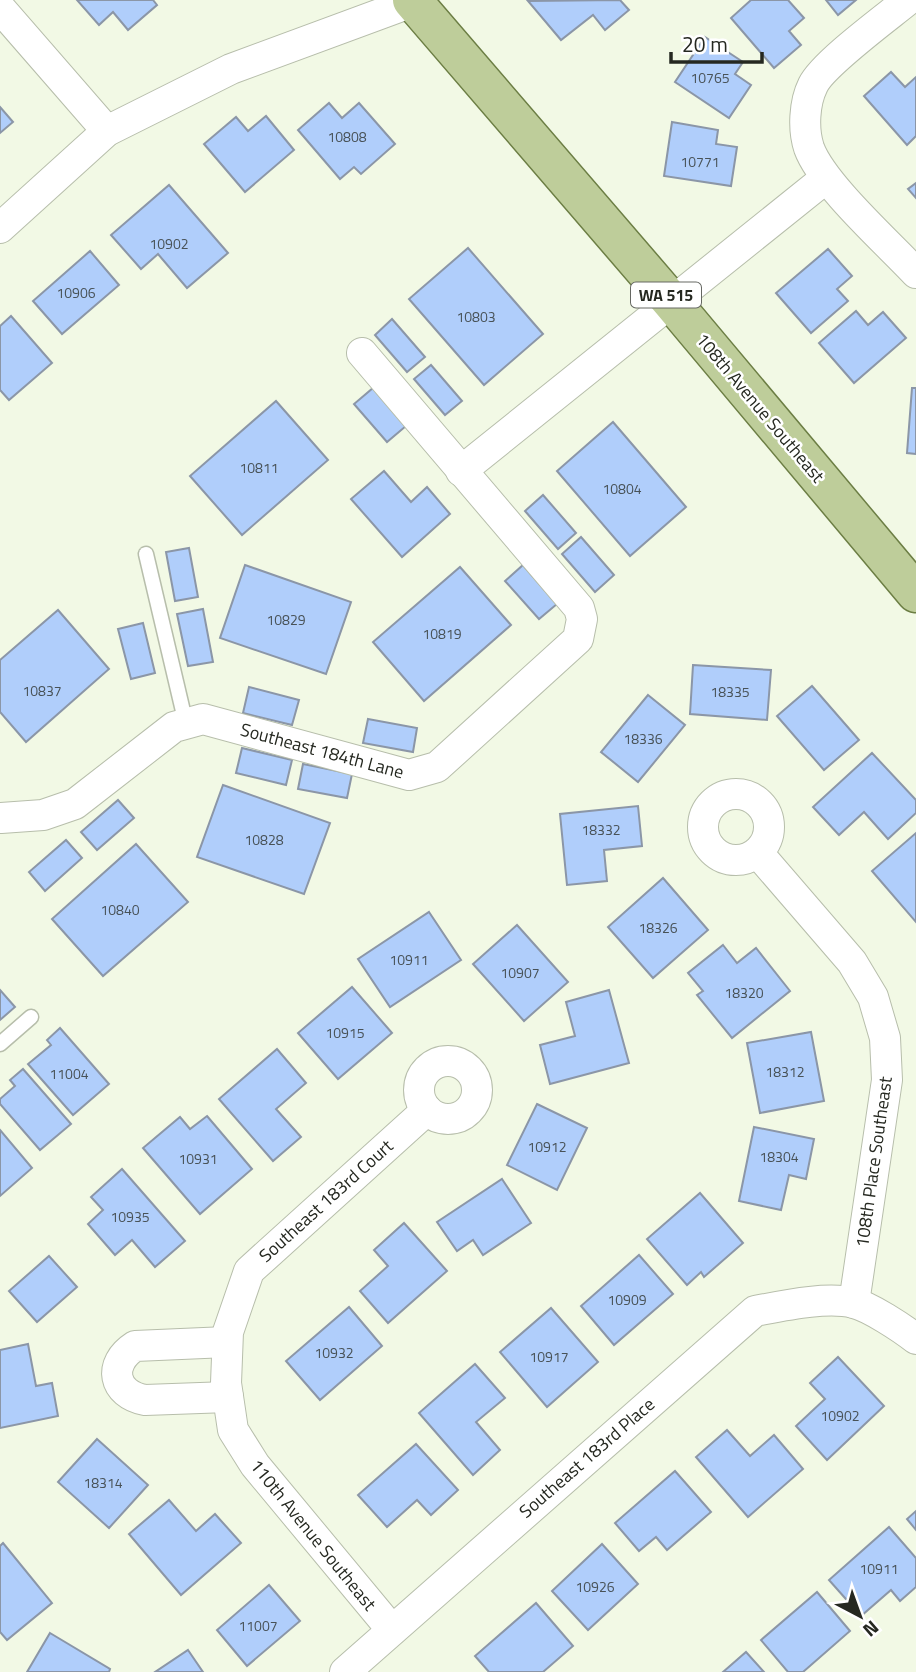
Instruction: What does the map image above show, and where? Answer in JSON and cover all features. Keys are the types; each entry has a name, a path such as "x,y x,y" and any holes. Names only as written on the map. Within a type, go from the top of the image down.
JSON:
{"main road":[{"name":"108th Avenue Southeast","path":"415,1 916,593"}],"street":[{"path":"908,0 832,63 813,85 805,117 809,148 826,178 916,273"},
{"path":"0,228 107,131 231,69 415,1"},
{"path":"0,8 107,131"},
{"path":"461,471 826,178"},
{"name":"Southeast 184th Lane","path":"1,818 43,815 75,804 174,727 202,719 409,775 437,767 578,639 582,619 579,608 362,353"},
{"name":"108th Place Southeast","path":"758,853 852,962 873,997 886,1038 887,1080 854,1303"},
{"name":"Southeast 183rd Court","path":"227,1390 228,1332 249,1271 427,1110"},
{"name":"Southeast 183rd Place","path":"345,1672 755,1311 809,1301 854,1303"},
{"path":"854,1303 904,1329 916,1339"},
{"path":"227,1390 145,1400 134,1398 125,1392 119,1383 117,1372 119,1361 125,1352 135,1346 228,1342"},
{"name":"110th Avenue Southeast","path":"227,1390 233,1430 255,1465 392,1630"}],"lane":[{"path":"146,554 186,724"},
{"path":"0,1044 32,1017"}],"building":[{"path":"77,0 153,0 157,5 128,30 113,12 99,25"},
{"path":"620,0 629,10 605,30 593,15 561,40 528,1"},
{"path":"751,0 788,0 804,18 789,31 801,45 774,68 731,18"},
{"path":"826,0 856,0 838,15"},
{"path":"705,37 743,62 735,74 751,85 729,118 675,82"},
{"path":"891,72 905,87 916,77 916,136 907,145 864,96"},
{"path":"329,103 342,118 359,103 395,144 361,174 354,167 340,179 298,130"},
{"path":"0,107 13,122 0,133"},
{"path":"266,116 294,150 245,192 204,144 236,117 248,131"},
{"path":"672,122 718,130 716,144 737,147 731,186 664,176"},
{"path":"916,183 916,198 908,189"},
{"path":"169,185 228,253 187,288 158,254 141,269 111,235"},
{"path":"468,248 543,334 484,385 409,299"},
{"path":"828,249 852,276 837,289 848,301 811,333 776,293"},
{"path":"90,251 119,285 62,334 33,301"},
{"path":"856,311 868,325 883,312 906,338 854,383 819,343"},
{"path":"11,316 52,363 9,400 0,390 0,326"},
{"path":"392,319 425,357 407,372 375,335"},
{"path":"431,365 462,401 445,415 414,379"},
{"path":"373,388 406,426 387,442 354,404"},
{"path":"912,388 916,388 916,454 907,453"},
{"path":"276,401 328,460 242,535 190,476"},
{"path":"613,422 686,507 630,556 557,471"},
{"path":"384,471 411,502 427,487 450,514 402,557 351,499"},
{"path":"543,495 576,533 558,549 525,511"},
{"path":"581,537 614,575 595,592 562,554"},
{"path":"189,548 198,597 175,601 166,552"},
{"path":"245,565 351,602 326,674 220,638"},
{"path":"523,565 557,604 539,619 505,581"},
{"path":"460,567 511,625 424,701 373,642"},
{"path":"203,609 213,662 188,666 177,614"},
{"path":"58,610 109,669 26,742 0,712 0,660"},
{"path":"143,623 155,673 131,679 118,629"},
{"path":"693,665 771,670 767,720 690,714"},
{"path":"812,686 859,740 824,770 777,716"},
{"path":"249,687 299,700 292,725 243,713"},
{"path":"648,695 685,725 638,782 601,752"},
{"path":"368,719 417,728 413,752 363,743"},
{"path":"242,748 292,760 286,785 236,773"},
{"path":"872,753 916,800 916,813 888,839 864,812 839,835 813,807"},
{"path":"303,764 352,774 347,798 298,789"},
{"path":"223,785 330,823 304,894 197,857"},
{"path":"118,800 134,818 97,850 81,832"},
{"path":"638,806 642,846 604,850 607,881 567,885 560,814"},
{"path":"916,833 916,922 872,871"},
{"path":"66,840 82,858 45,891 29,872"},
{"path":"136,844 188,902 103,976 52,919"},
{"path":"663,878 708,930 653,978 608,927"},
{"path":"429,912 461,960 390,1007 358,959"},
{"path":"517,925 568,982 524,1021 473,964"},
{"path":"723,945 737,963 756,948 790,991 732,1038 697,995 703,991 688,973"},
{"path":"352,987 392,1033 338,1079 298,1033"},
{"path":"0,990 15,1007 0,1020"},
{"path":"609,990 629,1063 550,1084 540,1045 575,1036 566,1002"},
{"path":"60,1028 109,1084 73,1115 28,1064 51,1045 47,1040"},
{"path":"811,1032 824,1101 760,1113 747,1043"},
{"path":"277,1049 306,1083 276,1109 301,1137 273,1161 219,1099"},
{"path":"23,1069 71,1124 40,1150 0,1104 0,1099 15,1086 10,1080"},
{"path":"537,1104 587,1128 557,1190 507,1165"},
{"path":"207,1116 252,1169 200,1214 143,1148 180,1117 190,1129"},
{"path":"754,1127 814,1139 806,1179 789,1175 781,1210 739,1201"},
{"path":"0,1130 32,1168 0,1196"},
{"path":"122,1169 185,1241 155,1267 132,1240 115,1255 88,1224 103,1210 91,1197"},
{"path":"502,1179 531,1223 483,1255 473,1240 457,1251 437,1222"},
{"path":"700,1193 743,1243 704,1277 701,1272 687,1285 647,1239"},
{"path":"404,1223 447,1271 388,1323 360,1291 388,1266 374,1250"},
{"path":"639,1255 673,1294 614,1345 581,1306"},
{"path":"49,1256 77,1287 37,1322 9,1291"},
{"path":"349,1307 382,1346 320,1400 286,1361"},
{"path":"551,1308 598,1362 547,1407 500,1352"},
{"path":"28,1344 36,1386 52,1383 58,1416 0,1428 0,1350"},
{"path":"838,1357 884,1406 827,1460 796,1426 825,1399 810,1383"},
{"path":"475,1364 505,1398 476,1422 500,1450 473,1475 419,1413"},
{"path":"727,1430 750,1456 774,1435 803,1469 748,1517 696,1457"},
{"path":"97,1439 148,1485 109,1528 58,1482"},
{"path":"416,1444 458,1490 431,1515 417,1500 387,1527 358,1495"},
{"path":"675,1471 711,1512 667,1550 656,1537 639,1551 615,1523"},
{"path":"169,1500 196,1531 215,1514 241,1543 181,1595 129,1534"},
{"path":"916,1511 916,1530 907,1519"},
{"path":"889,1527 916,1558 916,1587 900,1601 891,1590 861,1616 829,1580"},
{"path":"3,1543 52,1603 7,1640 0,1632 0,1546"},
{"path":"602,1544 638,1584 588,1630 552,1591"},
{"path":"269,1585 300,1621 247,1666 217,1630"},
{"path":"817,1592 850,1631 803,1672 788,1672 761,1640"},
{"path":"536,1603 573,1646 543,1672 489,1672 475,1656"},
{"path":"50,1633 110,1669 109,1672 27,1672"},
{"path":"188,1650 203,1672 155,1672"},
{"path":"746,1652 764,1672 723,1672"}]}
